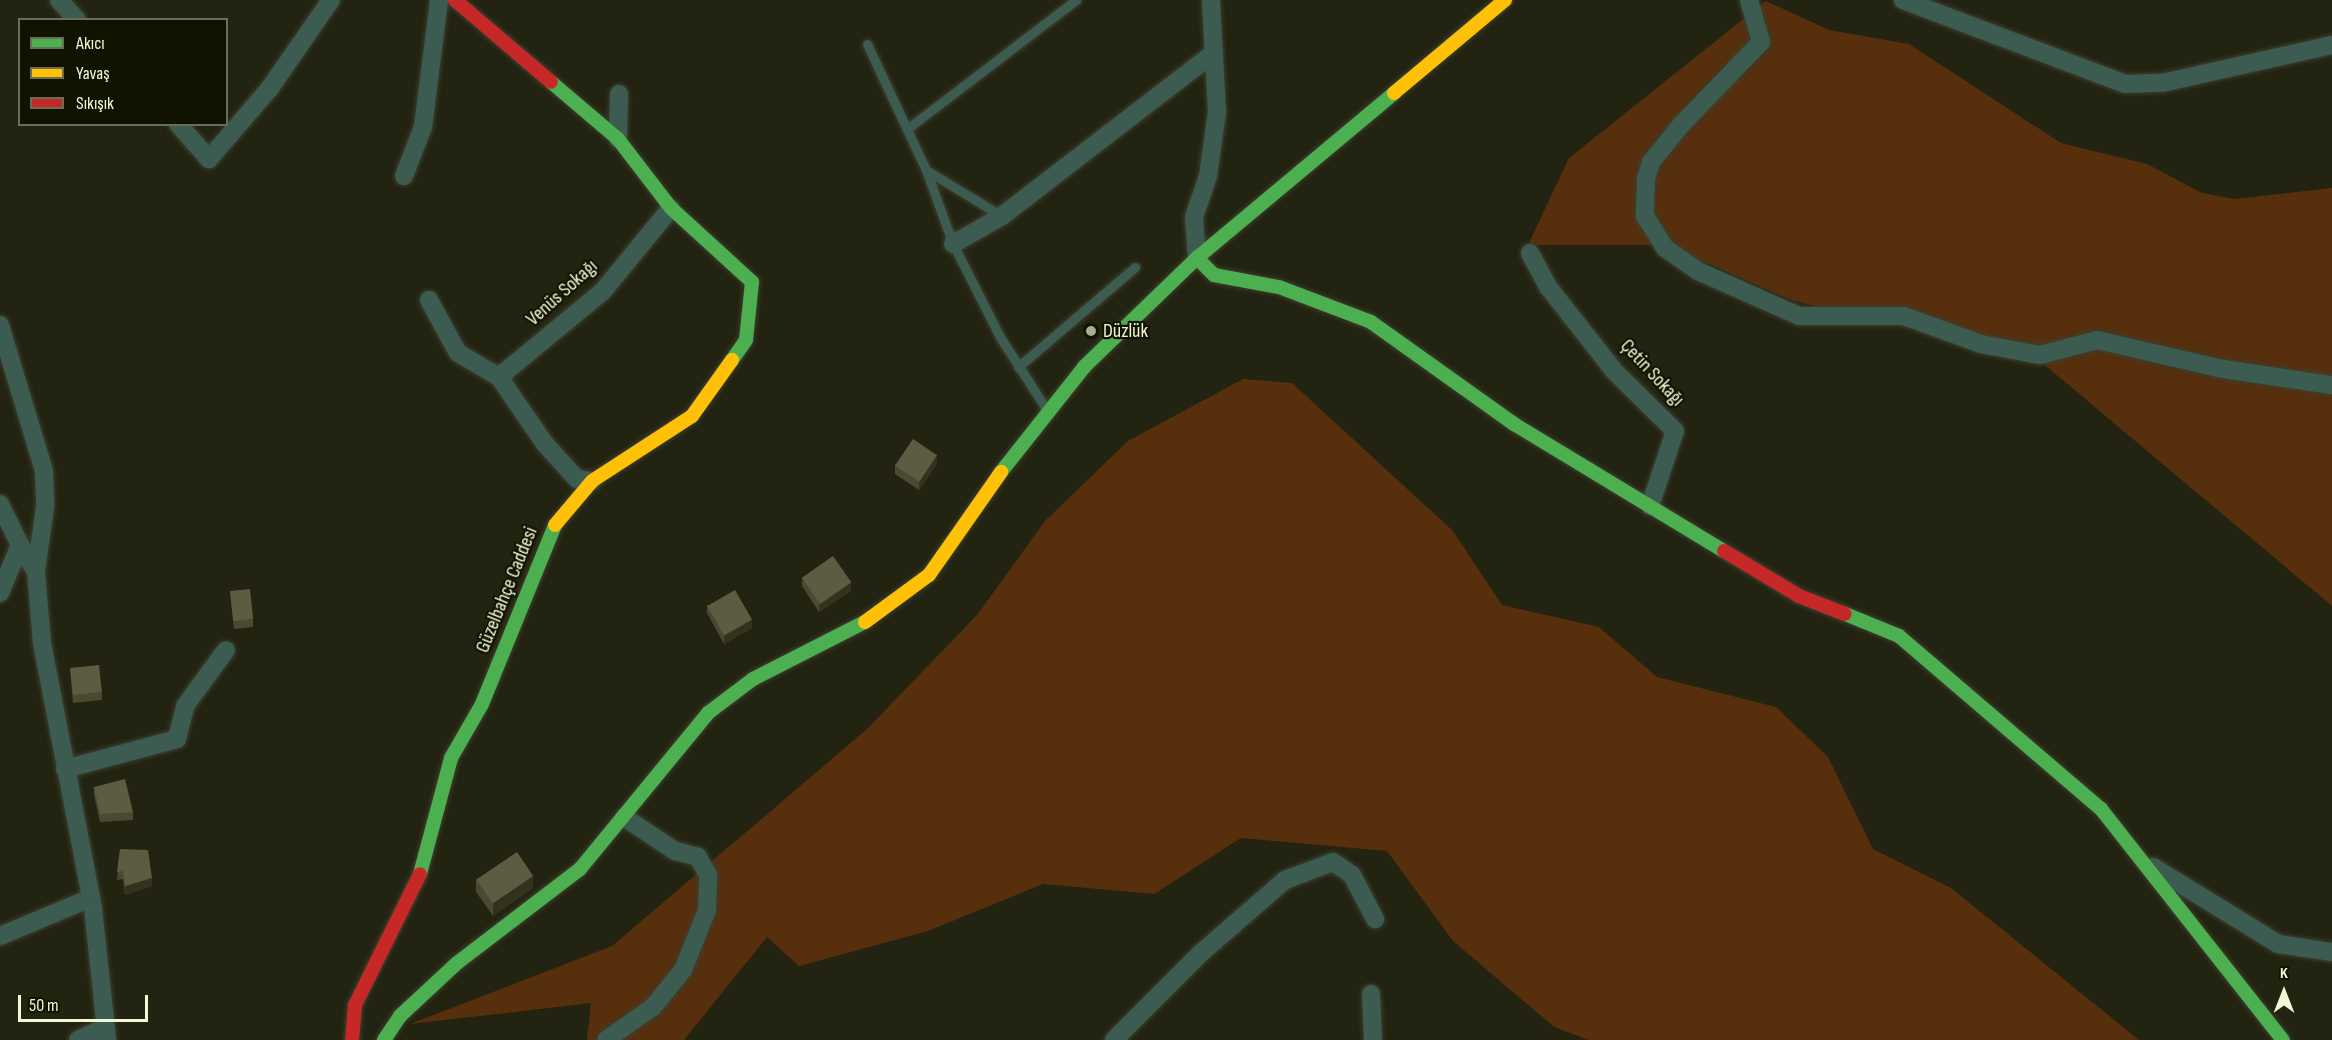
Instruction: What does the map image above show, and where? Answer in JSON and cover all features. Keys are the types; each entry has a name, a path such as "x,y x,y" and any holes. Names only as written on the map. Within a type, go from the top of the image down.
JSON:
{"street":[{"path":"59,0 75,18"},
{"path":"180,126 209,159 270,88 331,0"},
{"path":"404,176 423,127 439,0"},
{"path":"455,0 618,139 671,208"},
{"path":"1211,0 1217,112 1208,176 1194,217 1197,258 1214,275 1279,287 1371,322 1514,424 1800,596 1899,636 2075,785 2146,863 2283,1040"},
{"path":"384,1040 423,992 553,894 624,817 689,732 730,694 878,615 928,575 1046,409 1197,258 1505,0"},
{"path":"1749,0 1761,42 1681,125 1651,162 1646,178 1645,216 1665,248 1698,271 1799,316 1904,316 1981,344 2040,355 2097,340 2223,369 2332,385"},
{"path":"1903,0 2125,84 2162,83 2332,45"},
{"path":"953,244 1002,216 1214,53"},
{"path":"618,94 618,139"},
{"name":"Venüs Sokağı","path":"499,377 603,291 671,208"},
{"name":"Güzelbahçe Caddesi","path":"352,1040 355,1005 422,870 451,758 482,704 554,526 592,481 692,416 746,340 752,282 671,208"},
{"name":"Çetin Sokağı","path":"1530,253 1549,288 1615,372 1675,431 1650,506"},
{"path":"429,300 458,353 499,377 545,444 577,479 592,481"},
{"path":"0,325 44,471 45,507 36,572 42,643 91,898 105,1034 78,1040"},
{"path":"0,504 36,572"},
{"path":"0,593 20,545"},
{"path":"65,769 177,739 185,706 226,650"},
{"path":"606,1040 653,1007 683,970 707,910 708,875 699,857 675,851 624,817"},
{"path":"1114,1040 1200,953 1285,880 1332,862 1352,875 1375,919"},
{"path":"2146,863 2278,944 2332,952"},
{"path":"0,936 91,898"},
{"path":"1371,994 1373,1040"}],"lane":[{"path":"907,129 1076,0"},
{"path":"867,44 926,170 953,244 1018,367 1046,409"},
{"path":"926,170 1002,216"},
{"path":"1018,367 1135,267"}],"shaded area":[{"path":"1766,1 1829,30 1909,44 2061,143 2147,164 2202,193 2235,199 2332,188 2332,606 2034,356 1794,301 1666,245 1528,245 1569,158"},
{"path":"1243,379 1292,383 1453,531 1502,605 1599,627 1657,677 1776,707 1828,757 1873,849 1951,888 2139,1040 1589,1040 1554,1027 1453,941 1387,851 1241,838 1154,894 1043,884 928,931 799,966 767,937 684,1040 587,1040 591,1003 410,1024 612,946 866,730 977,615 1045,521 1128,441"}],"building":[{"path":"913,439 937,455 919,482 895,466"},
{"path":"833,556 851,582 820,604 802,578"},
{"path":"250,589 253,619 233,621 230,591"},
{"path":"735,590 752,619 724,635 707,606"},
{"path":"99,665 102,692 73,695 70,668"},
{"path":"125,779 133,812 100,814 94,787"},
{"path":"120,849 148,850 152,878 125,886 123,871 117,872"},
{"path":"517,852 533,876 493,903 476,879"}],"traffic: fast":[{"path":"551,82 618,139 671,208 752,282 746,340 732,360"},
{"path":"1001,472 1085,366 1197,258 1394,93"},
{"path":"1197,258 1214,275 1279,287 1371,322 1514,424 1724,551"},
{"path":"420,874 451,758 482,704 555,525"},
{"path":"1845,614 1899,636 2101,809 2283,1040"},
{"path":"384,1040 400,1016 457,963 580,869 708,713 753,679 865,622"}],"traffic: slow":[{"path":"1394,93 1505,0"},
{"path":"555,525 592,481 692,416 732,360"},
{"path":"865,622 929,575 1001,472"}],"traffic: jam":[{"path":"455,0 551,82"},
{"path":"1724,551 1799,596 1845,614"},
{"path":"352,1040 355,1005 420,874"}],"place":[{"name":"Düzlük","path":"1091,331"}]}
